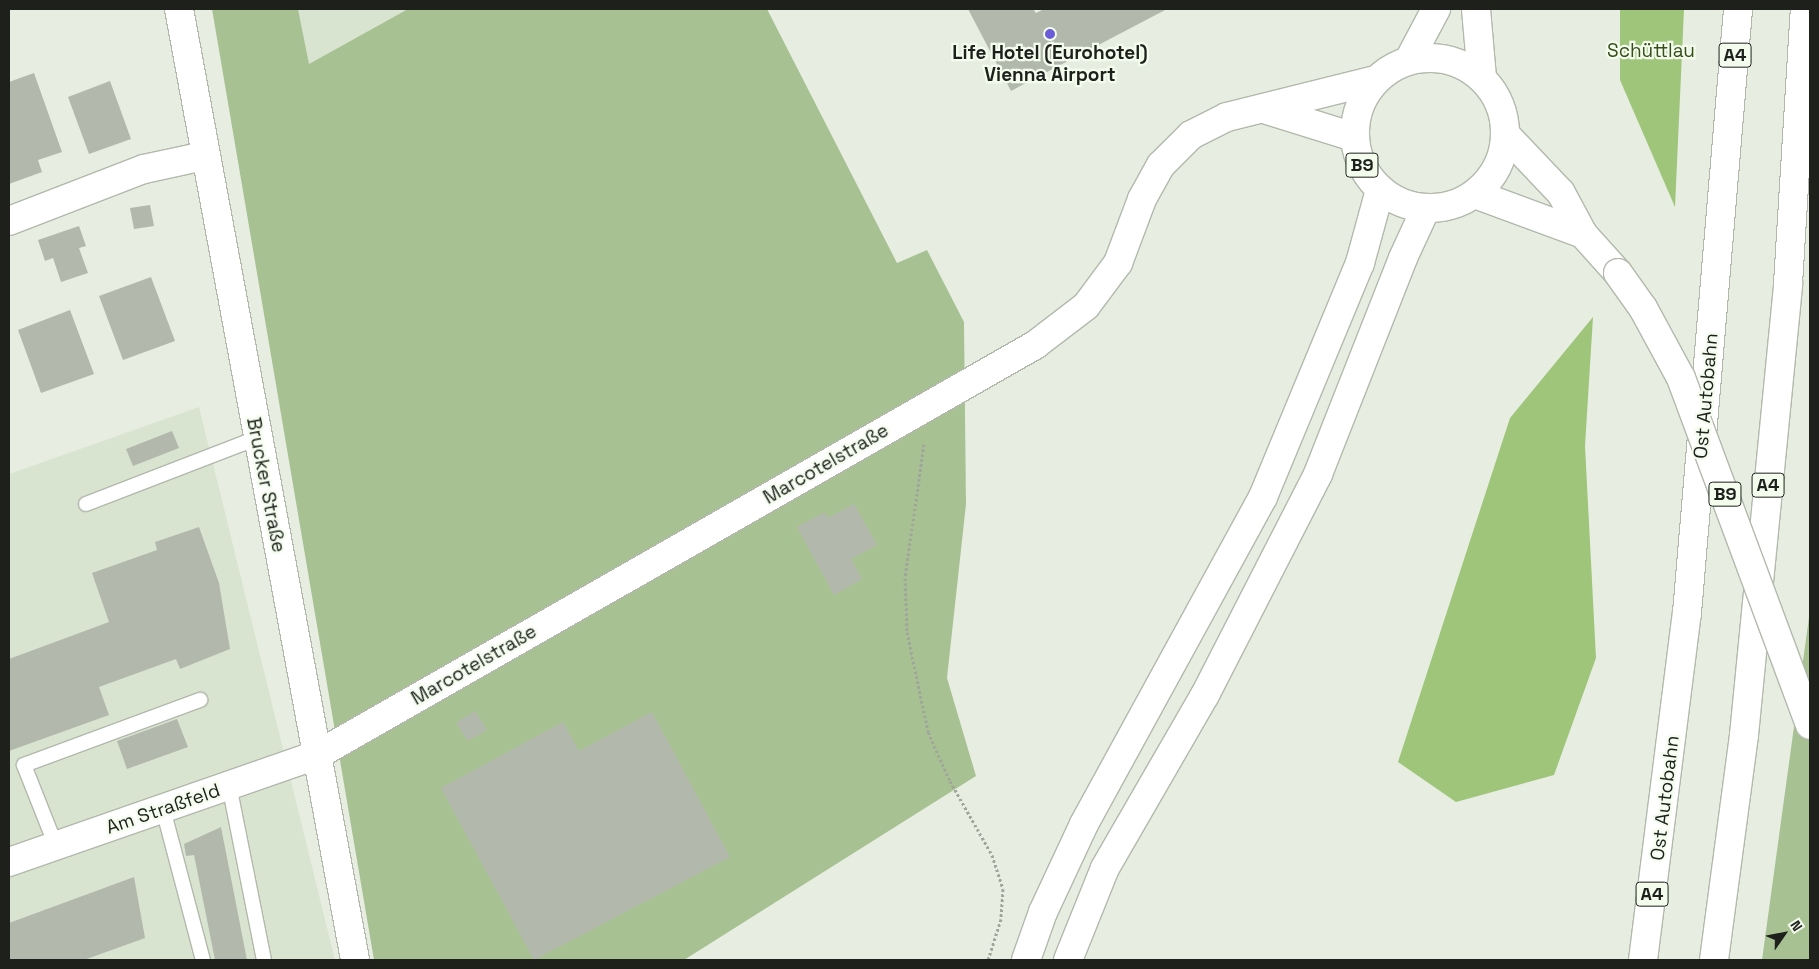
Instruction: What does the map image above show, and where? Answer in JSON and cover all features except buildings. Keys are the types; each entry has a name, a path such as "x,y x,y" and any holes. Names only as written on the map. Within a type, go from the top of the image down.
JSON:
{"main road":[{"name":"Brucker Straße","path":"179,9 204,156 354,960"},
{"path":"1409,60 1436,9"},
{"name":"B9","path":"1476,9 1482,78"},
{"name":"Ost Autobahn","path":"1643,960 1687,613 1738,9"},
{"name":"A4","path":"1714,960 1744,735 1788,284 1805,9"},
{"name":"B9","path":"1428,57 1448,59 1466,66 1482,78 1499,104 1505,134 1497,167 1475,194 1444,207 1426,208 1402,203 1380,190 1358,157 1354,137 1356,116 1363,96 1375,80 1391,68 1409,60 1428,57"},
{"name":"Marcotelstraße","path":"317,755 1035,345 1086,306 1118,263 1142,199 1161,165 1191,134 1227,117 1375,80"},
{"name":"Marcotelstraße","path":"1264,109 1354,137"},
{"name":"B9","path":"1505,134 1561,193 1583,234 1618,273 1643,308 1681,378 1810,725"},
{"path":"9,221 144,169 204,156"},
{"path":"1026,960 1043,912 1084,824 1263,497 1360,262 1380,190"},
{"name":"B9","path":"1475,194 1583,234"},
{"path":"1068,960 1105,868 1205,695 1318,474 1403,258 1426,208"},
{"name":"Am Straßfeld","path":"9,862 317,755"}],"lane":[{"path":"86,504 257,438"},
{"path":"56,846 24,765 200,700"},
{"path":"229,786 264,960"},
{"path":"163,809 203,960"}],"path":[{"path":"929,406 905,578 907,632 928,732 950,781 992,856 1003,889 1001,919 988,960"}],"shaded area":[{"path":"298,9 408,9 308,65"},
{"path":"199,407 335,960 9,960 9,474"}],"green space":[{"path":"212,9 298,9 309,64 408,9 767,9 897,263 927,250 964,322 966,504 947,678 976,776 684,960 374,960"},
{"name":"Schüttlau","path":"1620,9 1684,9 1675,207 1620,80"},
{"path":"1593,317 1585,446 1596,658 1554,775 1456,802 1398,762 1510,418"},
{"path":"1810,610 1810,960 1762,960"}],"place":[{"name":"Life Hotel (Eurohotel) Vienna Airport","path":"1050,34"}]}
